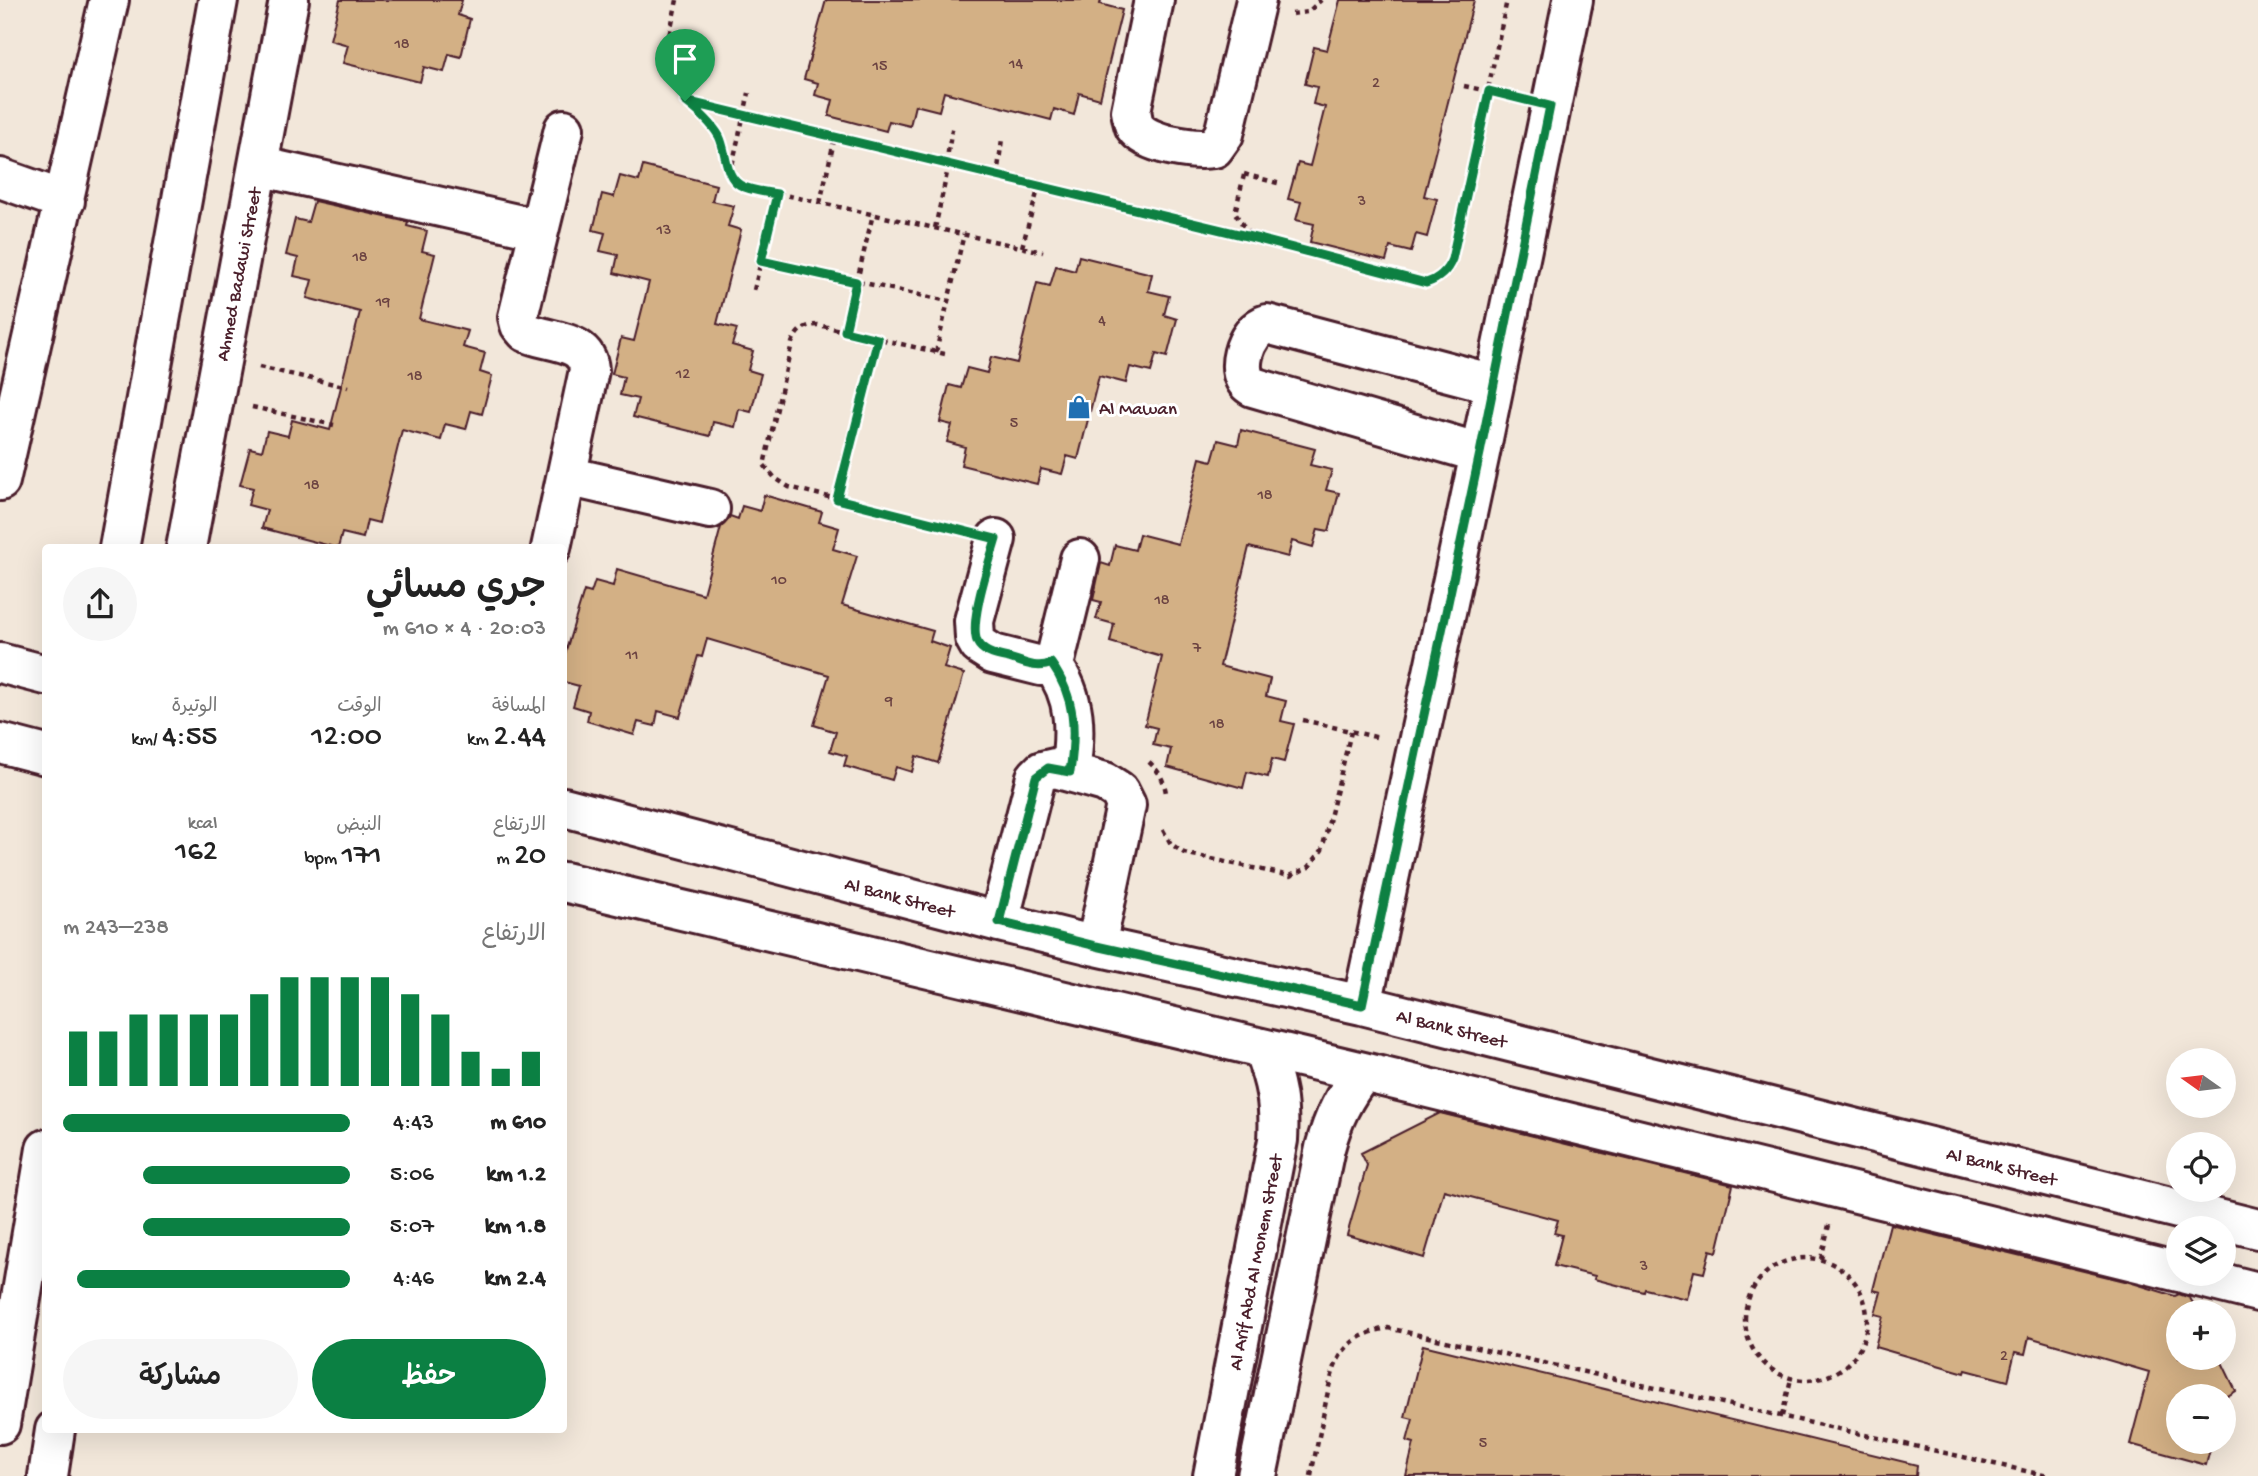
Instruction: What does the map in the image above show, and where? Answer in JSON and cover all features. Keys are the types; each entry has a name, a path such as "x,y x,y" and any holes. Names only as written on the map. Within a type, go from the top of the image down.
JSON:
{"street":[{"path":"0,481 110,0"},
{"path":"120,544 218,0"},
{"name":"Ahmed Badawi Street","path":"187,544 289,0"},
{"path":"1154,0 1131,111 1135,127 1150,139 1198,150 1214,148 1224,134 1272,8"},
{"path":"1362,1005 1573,0"},
{"path":"552,544 589,361 580,349 534,336 520,325 519,309 564,129"},
{"path":"258,166 539,229"},
{"path":"0,178 65,201"},
{"path":"1480,453 1253,387 1245,381 1241,372 1248,338 1256,328 1267,324 1494,384"},
{"path":"566,476 710,509"},
{"path":"996,539 974,621 975,638 979,645 993,654 1041,666 1051,663 1058,651 1080,559"},
{"path":"0,663 42,674"},
{"path":"1051,663 1070,696 1074,718 1070,772"},
{"path":"0,743 42,754"},
{"path":"999,922 1036,777 1048,768 1070,772 1113,785 1124,798 1126,805 1096,946"},
{"name":"Al Bank Street","path":"567,808 999,922 1362,1005 2258,1229"},
{"path":"567,883 1363,1072 2166,1269"},
{"name":"Al Arif Abd Al Monem Street","path":"1213,1476 1278,1140 1280,1109 1274,1078 1263,1049"},
{"path":"1268,1473 1325,1148 1332,1120 1363,1072"},
{"path":"1278,1140 1287,1131 1298,1128 1311,1130 1320,1138 1325,1148"},
{"path":"1,1417 42,1173"},
{"path":"2234,1286 2258,1292"},
{"path":"48,1476 55,1433"}],"path":[{"path":"677,0 664,59 672,82 685,101 704,116 719,137 730,174 740,185 1043,252"},
{"path":"1272,8 1308,12 1321,0"},
{"path":"685,101 1259,239 1426,283 1435,281 1448,268 1452,259 1507,0"},
{"path":"1464,86 1550,106"},
{"path":"730,174 749,93"},
{"path":"935,228 953,124"},
{"path":"820,203 835,137"},
{"path":"997,176 1002,139"},
{"path":"1247,161 1235,213 1248,233 1259,239"},
{"path":"1244,174 1281,184"},
{"path":"1022,247 1038,186"},
{"path":"754,290 777,194"},
{"path":"845,331 873,214"},
{"path":"936,352 964,234"},
{"path":"761,261 948,301"},
{"path":"945,354 811,325 794,336 765,465 775,478 789,487 996,539"},
{"path":"837,499 878,339"},
{"path":"221,359 348,387"},
{"path":"214,399 334,425"},
{"path":"1303,720 1417,746"},
{"path":"1164,821 1162,832 1171,844 1184,853 1290,876 1300,873 1309,867 1322,850 1351,732"},
{"path":"1146,759 1157,770 1164,783 1167,799"},
{"path":"1821,1259 1830,1222"},
{"path":"1793,1258 1821,1259 1846,1271 1862,1293 1868,1320 1862,1347 1844,1368 1819,1380 1791,1379 1767,1367 1749,1345 1744,1318 1750,1291 1768,1269 1793,1258"},
{"path":"1311,1476 1331,1375 1339,1357 1352,1342 1368,1332 1388,1328 2048,1476"},
{"path":"1783,1416 1791,1379"}],"building":[{"path":"340,0 462,0 458,15 470,19 461,57 449,54 444,72 424,67 420,82 343,63 348,45 330,40"},
{"path":"826,0 1101,0 1100,4 1122,10 1100,99 1079,93 1074,115 1054,109 1051,120 944,92 939,111 915,105 910,126 889,121 886,131 829,116 833,100 815,95 818,83 804,79"},
{"path":"1340,0 1474,0 1424,196 1437,199 1427,237 1416,234 1411,252 1390,247 1386,261 1310,242 1314,224 1296,220 1301,202 1288,199 1298,163 1310,166 1325,107 1313,104 1317,87 1305,84 1314,47 1327,50"},
{"path":"643,166 716,185 712,201 734,206 728,226 741,230 717,324 737,329 732,345 753,351 748,370 761,374 751,412 739,409 735,427 713,422 710,436 633,417 638,399 620,395 624,377 612,374 621,338 634,341 649,282 614,273 618,255 600,251 605,233 593,230 602,194 614,197 620,176 639,181"},
{"path":"314,201 408,222 407,226 427,231 422,251 435,254 419,319 468,331 463,347 485,353 480,372 492,376 482,414 471,411 466,429 445,424 441,440 402,430 379,523 367,520 363,538 342,533 339,544 323,544 262,528 267,510 248,505 253,488 240,485 250,448 262,451 267,431 288,436 292,420 330,430 360,312 307,298 312,280 294,276 298,258 286,255 295,219 308,222"},
{"path":"1079,256 1152,274 1148,291 1169,296 1164,315 1177,319 1167,357 1156,354 1151,372 1130,367 1126,383 1099,376 1078,459 1067,456 1062,474 1041,469 1037,484 961,465 965,447 947,442 952,425 940,422 949,385 961,388 967,368 987,373 991,357 1017,363 1037,283 1050,286 1056,266 1075,271"},
{"path":"1241,430 1315,449 1310,465 1332,470 1326,490 1339,493 1329,531 1318,529 1313,547 1292,541 1288,557 1249,547 1220,666 1270,679 1266,696 1286,701 1281,721 1294,724 1284,762 1272,759 1268,777 1247,772 1243,788 1167,767 1171,749 1153,745 1157,728 1145,725 1162,657 1110,642 1114,624 1096,619 1101,602 1093,600 1101,563 1110,566 1115,545 1135,550 1139,534 1178,544 1200,458 1212,461 1218,440 1238,445"},
{"path":"764,495 822,512 819,522 839,528 833,549 857,556 842,605 933,631 930,641 950,648 944,668 964,674 938,763 916,756 912,772 896,767 892,780 844,766 847,756 830,751 836,732 814,725 829,675 707,639 702,657 698,656 680,717 658,711 655,726 638,722 634,735 587,721 589,711 573,706 579,686 567,683 567,647 584,591 591,593 595,581 613,586 617,569 703,594 721,527 730,516 738,519 742,506 760,511"},
{"path":"1440,1113 1733,1185 1717,1252 1710,1250 1704,1273 1694,1271 1687,1299 1645,1289 1644,1292 1554,1266 1562,1235 1554,1233 1558,1220 1444,1190 1424,1258 1347,1235 1367,1165 1361,1153"},
{"path":"1890,1224 2129,1282 2175,1296 2179,1294 2191,1300 2166,1300 2166,1370 2226,1370 2233,1384 2166,1384 2166,1454 2130,1444 2149,1372 2029,1337 2025,1354 2015,1352 2008,1381 1966,1370 1965,1373 1875,1347 1883,1316 1875,1314 1881,1292 1873,1290"},
{"path":"1423,1345 1917,1465 1916,1476 1406,1476 1414,1443 1407,1441 1413,1419 1405,1417"},
{"path":"2166,1454 2209,1454 2206,1465"}],"place":[{"name":"Al Mawan","path":"1079,407"}],"route":[{"path":"1489,91 1550,106 1480,453 1362,1005 999,922 1036,777 1048,768 1070,772 1074,718 1070,696 1051,663 1041,666 993,654 985,651 975,638 974,621 996,539 837,499 878,339 845,331 856,282 761,261 777,194 746,188 734,180 727,167 719,137 704,116 685,101 1259,239 1426,283 1435,281 1442,275 1452,259 1489,91"}]}
